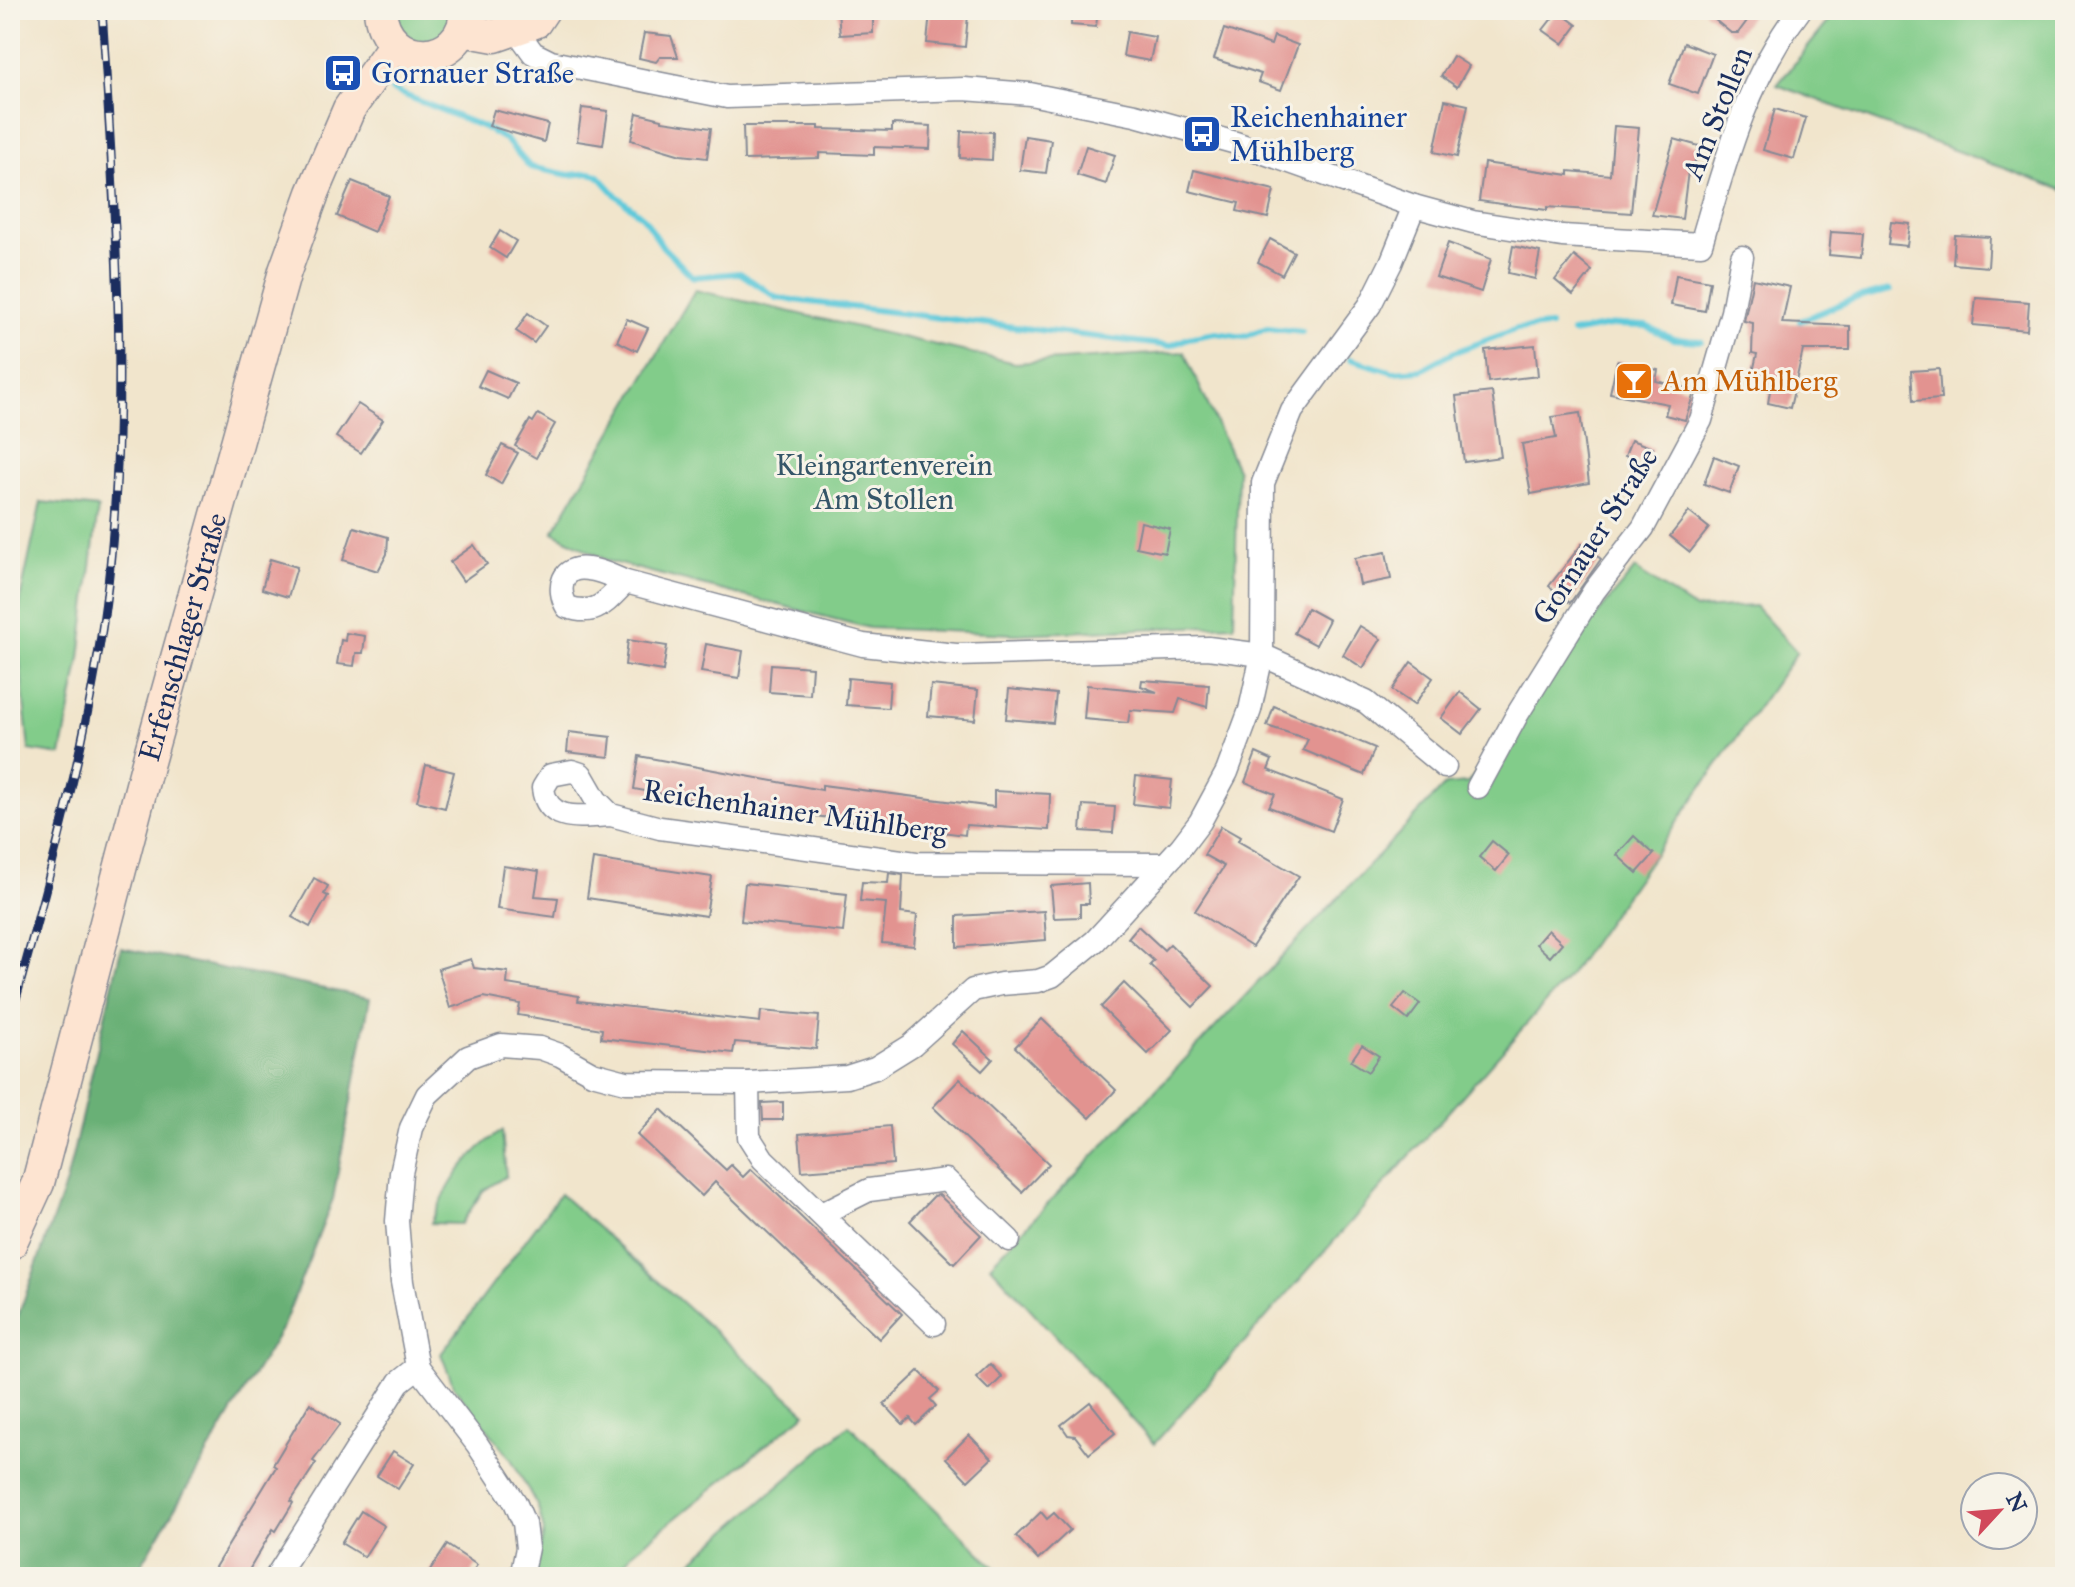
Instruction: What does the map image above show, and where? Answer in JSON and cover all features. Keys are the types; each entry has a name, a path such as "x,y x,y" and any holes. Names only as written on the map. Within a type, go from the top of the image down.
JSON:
{"main road":[{"path":"380,10 384,31 395,44 412,53 429,54 448,46 464,20 495,36 517,31 535,22 543,10"},
{"name":"Erfenschlager Straße","path":"10,1244 38,1183 148,762 285,271 313,193 349,109 395,44"}],"street":[{"name":"Am Stollen","path":"1414,206 1473,222 1562,236 1701,244 1727,155 1755,82 1784,30 1800,10"},
{"path":"517,31 533,53 551,62 727,97 964,89 1030,94 1105,108 1236,143 1414,206 1370,305 1292,411 1263,483 1262,655 1250,710 1227,772 1200,822 1095,941 1052,976 1038,981 973,990 912,1045 875,1068 847,1077 748,1083 626,1082 592,1073 540,1048 510,1046 483,1050 453,1069 427,1095 411,1128 401,1173 397,1221 402,1282 418,1367 477,1444 515,1502 524,1523 527,1548 521,1577"},
{"name":"Gornauer Straße","path":"1478,787 1517,715 1594,591 1643,528 1701,420 1732,312 1742,257"},
{"path":"626,582 863,645 956,655 1208,648 1262,655 1366,702 1445,767"},
{"name":"Reichenhainer Mühlberg","path":"611,815 660,828 916,863 1164,864"},
{"path":"748,1083 749,1137 763,1159 934,1324"},
{"path":"821,1214 869,1190 946,1180 1009,1240"},
{"path":"276,1577 399,1382 418,1367"}],"green space":[{"path":"380,10 466,10 429,54"},
{"path":"1838,10 2065,10 2065,191 1777,85"},
{"name":"Kleingartenverein Am Stollen","path":"695,290 1015,363 1184,352 1238,471 1234,625 1016,634 869,628 608,561 553,532"},
{"path":"41,502 98,508 80,658 61,755 29,750 17,633 21,595"},
{"path":"1635,569 1695,609 1755,606 1797,652 1568,977 1154,1444 990,1265 1445,785 1468,783 1578,637"},
{"path":"121,948 370,998 333,1199 283,1326 134,1577 10,1577 10,1331 66,1183"},
{"path":"502,1131 506,1176 483,1191 461,1224 431,1223 459,1171 478,1150"},
{"path":"560,1194 806,1413 631,1554 615,1577 534,1577 544,1531 538,1507 511,1459 454,1387 441,1354"},
{"path":"849,1425 1005,1577 674,1577"}],"building":[{"path":"838,10 873,10 873,33 840,35"},
{"path":"1072,10 1098,10 1096,27 1071,25"},
{"path":"1703,10 1755,10 1738,33 1731,33"},
{"path":"1558,11 1577,25 1563,44 1543,30"},
{"path":"930,12 968,15 965,47 927,43"},
{"path":"1224,29 1271,45 1274,36 1298,45 1281,90 1258,82 1261,74 1214,59"},
{"path":"1127,32 1155,37 1150,61 1123,56"},
{"path":"644,33 671,36 678,57 660,57 656,62 639,58"},
{"path":"1684,43 1713,54 1698,94 1669,84"},
{"path":"1453,56 1469,66 1457,87 1441,76"},
{"path":"1445,100 1468,105 1457,157 1434,152"},
{"path":"582,108 608,111 603,145 577,141"},
{"path":"1775,109 1806,118 1794,159 1763,150"},
{"path":"494,110 548,124 544,142 489,126"},
{"path":"637,113 662,121 711,128 707,158 681,155 631,140"},
{"path":"892,124 931,126 930,149 874,147 874,155 819,153 819,158 744,160 743,126 819,126 819,129 892,131"},
{"path":"1614,126 1639,128 1631,213 1547,207 1547,210 1479,201 1484,163 1569,175 1569,171 1610,175"},
{"path":"961,131 993,132 992,160 960,158"},
{"path":"1025,136 1051,140 1046,173 1020,170"},
{"path":"1674,139 1699,146 1692,172 1688,171 1682,219 1652,215"},
{"path":"1086,146 1115,155 1106,184 1077,175"},
{"path":"1194,170 1274,190 1268,218 1237,211 1239,203 1189,191"},
{"path":"352,181 389,196 374,232 337,216"},
{"path":"1891,222 1910,224 1907,246 1888,244"},
{"path":"500,231 516,241 506,258 490,248"},
{"path":"1831,232 1863,234 1861,258 1829,255"},
{"path":"1955,235 1990,237 1988,267 1953,264"},
{"path":"1270,239 1294,252 1282,275 1258,262"},
{"path":"1448,243 1491,259 1481,292 1436,277"},
{"path":"1513,246 1540,252 1535,279 1508,273"},
{"path":"1574,256 1592,271 1573,295 1555,280"},
{"path":"1676,275 1710,281 1705,311 1671,305"},
{"path":"1753,279 1790,287 1782,323 1850,326 1850,350 1803,350 1790,408 1768,403 1770,391 1750,386 1757,354 1752,353 1753,323 1744,321"},
{"path":"1976,298 2029,302 2027,330 1973,325"},
{"path":"528,313 546,326 534,343 516,331"},
{"path":"627,319 648,328 637,351 617,341"},
{"path":"1535,345 1538,376 1488,382 1485,350"},
{"path":"1617,361 1658,370 1656,381 1695,390 1685,420 1665,415 1668,404 1610,393"},
{"path":"1939,369 1941,399 1913,401 1911,371"},
{"path":"486,370 516,383 508,399 478,386"},
{"path":"1492,392 1501,457 1464,462 1456,396"},
{"path":"358,404 383,420 361,453 336,437"},
{"path":"1580,413 1589,483 1531,494 1522,444 1556,438 1552,417"},
{"path":"538,414 555,424 536,458 515,446 530,420 533,422"},
{"path":"1631,440 1653,448 1646,464 1625,456"},
{"path":"502,445 518,453 501,484 486,475"},
{"path":"1714,456 1739,466 1729,493 1704,484"},
{"path":"1689,512 1709,528 1690,552 1670,536"},
{"path":"1141,522 1170,529 1165,553 1136,547"},
{"path":"354,527 388,537 387,554 378,571 343,560"},
{"path":"1582,544 1601,559 1570,603 1549,586"},
{"path":"474,545 487,564 463,581 450,562"},
{"path":"1386,552 1391,579 1360,585 1355,558"},
{"path":"270,559 297,567 288,597 262,589"},
{"path":"1307,608 1329,620 1316,645 1294,633"},
{"path":"1360,626 1381,639 1363,668 1343,655"},
{"path":"346,633 365,636 363,653 356,653 354,666 337,664 341,640 345,641"},
{"path":"628,640 667,646 663,671 625,665"},
{"path":"706,644 743,651 739,678 701,672"},
{"path":"1411,662 1433,678 1414,705 1392,690"},
{"path":"771,664 812,667 810,695 769,692"},
{"path":"848,678 890,682 888,708 846,705"},
{"path":"1142,680 1209,685 1207,707 1180,699 1175,713 1130,710 1128,723 1084,719 1087,685 1157,692 1141,686"},
{"path":"931,685 978,690 975,720 928,716"},
{"path":"1009,689 1056,694 1053,723 1006,719"},
{"path":"1460,692 1481,709 1462,734 1441,718"},
{"path":"1274,706 1375,748 1364,775 1303,750 1308,739 1267,726"},
{"path":"569,732 611,737 609,757 567,752"},
{"path":"1256,753 1272,760 1268,770 1343,799 1331,831 1269,807 1275,794 1245,782"},
{"path":"639,756 822,790 822,785 994,807 994,791 1050,794 1049,830 966,825 965,835 790,813 790,817 715,804 634,789"},
{"path":"426,765 454,772 445,808 417,801"},
{"path":"1136,776 1172,780 1169,808 1133,804"},
{"path":"1083,805 1115,807 1113,833 1081,831"},
{"path":"1221,826 1240,837 1238,841 1299,876 1252,947 1195,911 1224,866 1204,855"},
{"path":"1634,836 1654,854 1637,873 1617,855"},
{"path":"1492,841 1509,855 1496,871 1479,857"},
{"path":"593,859 712,877 706,916 587,898"},
{"path":"503,866 539,871 535,896 558,898 555,917 497,909"},
{"path":"889,873 903,875 901,913 917,915 914,946 882,943 886,903 860,901 862,882 888,883"},
{"path":"314,878 328,886 324,894 328,896 310,927 292,917"},
{"path":"745,883 847,894 843,932 741,921"},
{"path":"1088,883 1089,904 1080,904 1080,917 1054,918 1051,886"},
{"path":"1044,911 1046,940 957,947 957,916"},
{"path":"1138,926 1164,950 1170,944 1213,986 1193,1007 1150,965 1154,961 1128,938"},
{"path":"1548,930 1562,943 1550,957 1536,944"},
{"path":"471,959 474,968 508,972 507,984 579,996 578,1001 760,1022 761,1011 819,1016 816,1049 735,1042 733,1053 601,1038 602,1029 518,1015 520,1004 484,997 450,1008 438,969"},
{"path":"1124,983 1172,1030 1148,1054 1101,1007"},
{"path":"1405,993 1420,1004 1408,1020 1393,1008"},
{"path":"1042,1019 1116,1090 1090,1118 1015,1047"},
{"path":"963,1031 993,1059 982,1071 952,1044"},
{"path":"1362,1045 1379,1056 1368,1072 1351,1061"},
{"path":"960,1079 1049,1164 1022,1192 933,1107"},
{"path":"783,1102 783,1120 763,1120 762,1103"},
{"path":"661,1109 726,1170 731,1165 743,1177 751,1169 902,1314 879,1339 715,1182 702,1196 637,1135"},
{"path":"890,1126 893,1164 802,1171 799,1134"},
{"path":"939,1195 981,1235 954,1264 910,1221 934,1196"},
{"path":"990,1364 1002,1377 989,1390 976,1377"},
{"path":"919,1371 939,1391 930,1399 936,1406 916,1425 910,1418 903,1424 884,1404"},
{"path":"1090,1402 1115,1433 1089,1454 1075,1436 1068,1435 1061,1425"},
{"path":"310,1403 340,1424 313,1461 316,1463 291,1501 293,1503 276,1531 273,1529 245,1577 209,1577 276,1467 273,1465"},
{"path":"969,1435 992,1458 968,1481 946,1458"},
{"path":"393,1451 414,1464 398,1489 377,1476"},
{"path":"361,1511 384,1526 364,1557 341,1543"},
{"path":"1041,1512 1047,1519 1054,1513 1070,1530 1038,1560 1016,1536"},
{"path":"447,1545 477,1565 469,1577 426,1577"}],"waterway":[{"path":"392,90 483,127 506,140 530,167 569,175 598,175 643,217 663,247 693,277 740,273 777,298 1170,346 1188,338 1216,333 1244,337 1267,328 1302,332"},
{"path":"1800,321 1853,299 1890,290"},
{"path":"1572,333 1614,325 1646,326 1673,339 1701,341"},
{"path":"1350,359 1393,372 1421,370 1452,353 1517,329 1550,326"}],"railway":[{"path":"10,1021 80,750 101,640 115,512 118,297 102,10"}],"place":[{"name":"Gornauer Straße","path":"343,73"},
{"name":"Reichenhainer Mühlberg","path":"1202,134"},
{"name":"Am Mühlberg","path":"1634,381"}]}
